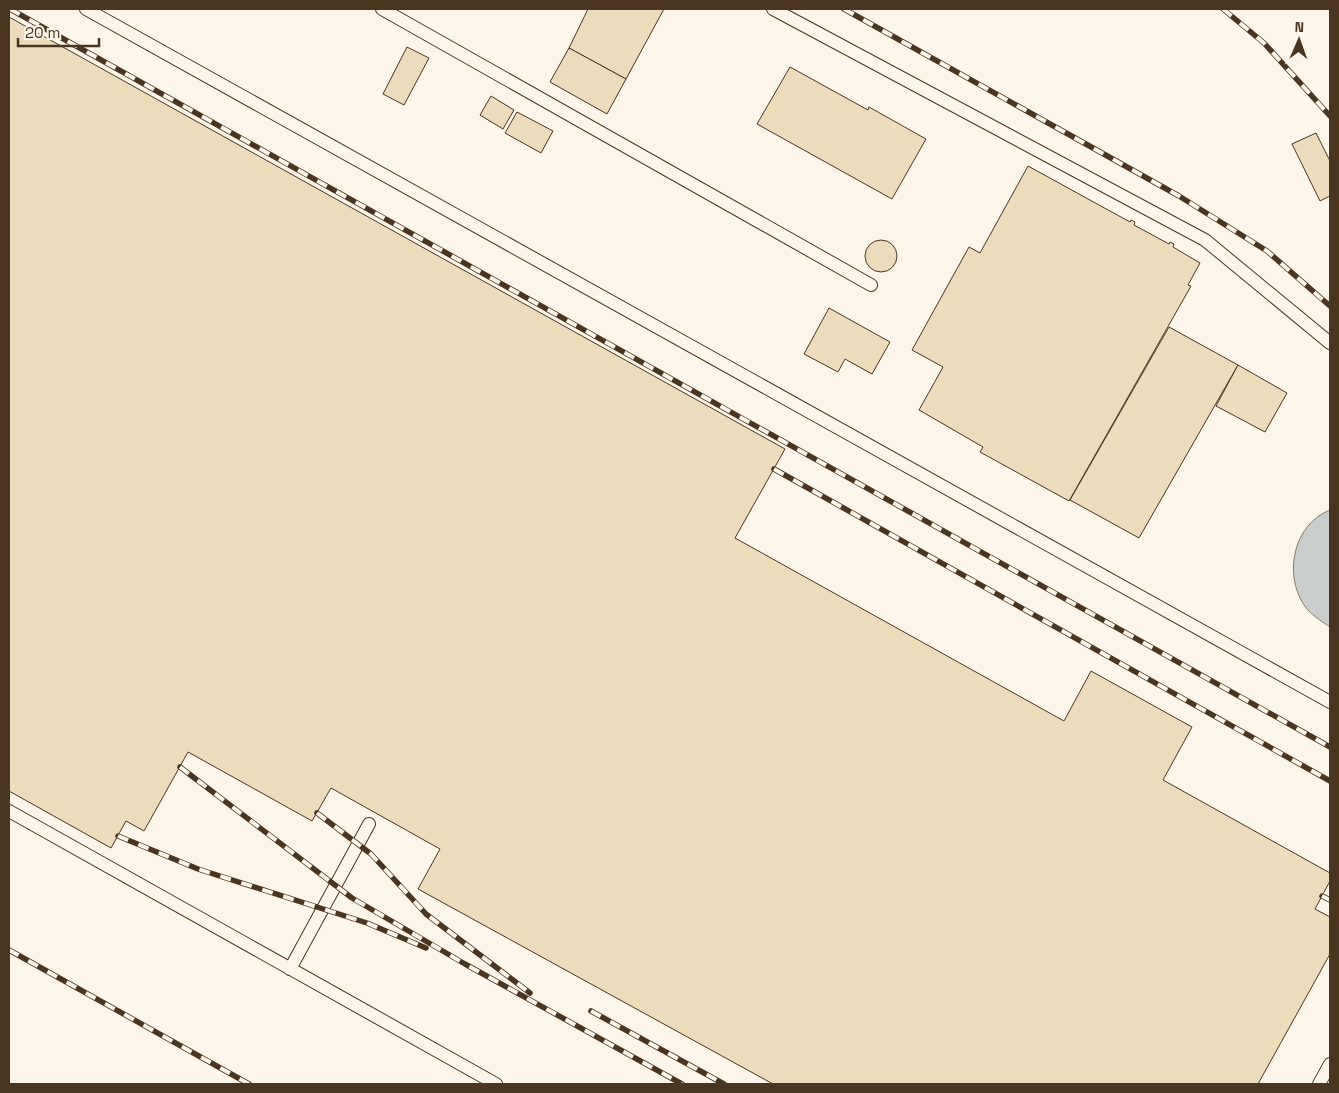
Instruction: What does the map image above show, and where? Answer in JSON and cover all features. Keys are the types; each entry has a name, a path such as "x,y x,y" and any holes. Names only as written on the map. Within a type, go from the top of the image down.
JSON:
{"lane":[{"path":"86,9 1330,702"},
{"path":"382,9 871,285"},
{"path":"773,9 1206,240 1330,343"},
{"path":"9,811 496,1084"},
{"path":"290,969 369,824"},
{"path":"1319,1084 1330,1065"}],"shaded area":[{"path":"1330,510 1330,627 1312,614 1304,605 1294,579 1294,565 1300,538 1308,526"}],"building":[{"path":"588,9 664,9 626,79 569,48"},
{"path":"9,17 785,449 735,538 1064,721 1091,671 1192,727 1163,780 1330,873 1330,881 1315,909 1330,917 1330,954 1258,1084 773,1084 418,889 440,849 331,788 312,821 188,752 144,831 126,821 111,848 9,791"},
{"path":"407,47 429,58 404,105 383,94"},
{"path":"569,48 626,79 607,114 550,82"},
{"path":"790,67 868,110 869,107 926,139 892,199 757,124"},
{"path":"491,96 514,110 503,129 480,115"},
{"path":"517,112 553,131 541,153 505,133"},
{"path":"1316,133 1330,161 1330,196 1320,201 1292,144"},
{"path":"1028,166 1130,222 1131,220 1135,222 1134,225 1169,244 1170,242 1174,244 1173,247 1200,263 1188,285 1191,286 1069,501 980,452 983,447 919,410 943,367 912,350 969,247 980,253"},
{"path":"881,240 887,241 892,245 896,250 896,262 892,267 887,271 881,272 875,271 870,267 866,262 865,256 866,250 870,245 875,241"},
{"path":"829,308 890,342 872,374 845,359 838,372 804,354"},
{"path":"1169,327 1238,365 1139,538 1070,500"},
{"path":"1238,365 1287,393 1265,432 1216,406"}],"railway":[{"path":"10,9 1330,747"},
{"path":"844,9 1179,196 1267,251 1330,306"},
{"path":"1223,9 1264,43 1330,116"},
{"path":"774,469 1330,781"},
{"path":"180,767 352,898 465,964 682,1084"},
{"path":"317,813 371,854 426,914 530,993"},
{"path":"118,836 198,869 367,923 426,948"},
{"path":"1322,896 1330,900"},
{"path":"9,950 249,1084"},
{"path":"591,1011 724,1084"}]}
